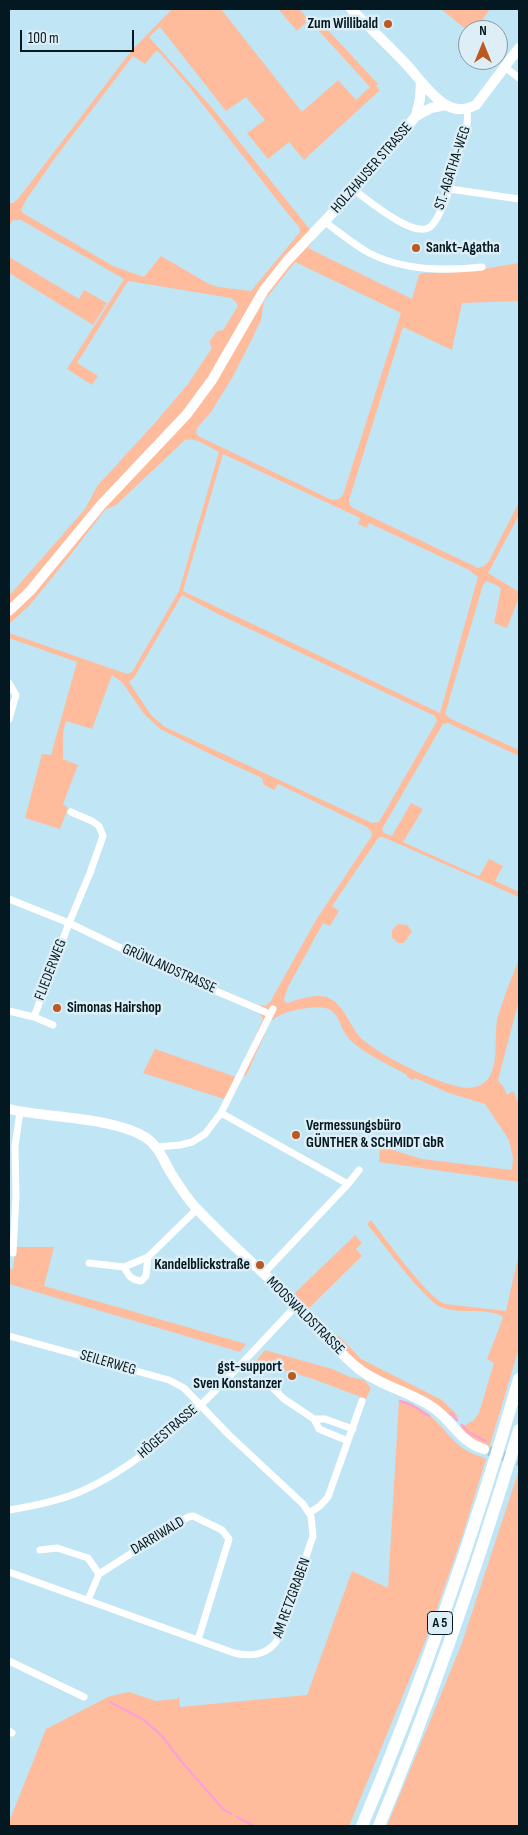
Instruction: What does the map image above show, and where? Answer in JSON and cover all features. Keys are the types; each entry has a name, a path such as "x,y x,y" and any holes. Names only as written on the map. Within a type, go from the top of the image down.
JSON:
{"highway":[{"name":"A 5","path":"362,1826 385,1771 436,1635 472,1531 519,1379"},
{"name":"A 5","path":"379,1826 401,1774 450,1638 486,1535 519,1430"}],"street":[{"path":"350,9 446,105 458,109 467,109 476,105 504,70"},
{"path":"508,65 519,48"},
{"path":"508,70 519,78"},
{"name":"HOLZHAUSER STRASSE","path":"9,611 30,591 101,505 187,414 212,380 264,290 287,261 354,190 416,116 421,82"},
{"path":"416,116 431,108 446,105"},
{"name":"ST.-AGATHA-WEG","path":"354,190 396,220 416,229 424,230 431,227 450,189 450,171 469,123 467,109"},
{"path":"450,189 519,198"},
{"path":"324,222 369,253 404,265 446,270 482,267"},
{"path":"9,683 16,695 9,720"},
{"path":"69,923 103,836 99,826 71,812"},
{"name":"GRÜNLANDSTRASSE","path":"9,898 69,923 162,968 271,1011 242,1074 221,1113"},
{"name":"FLIEDERWEG","path":"34,1017 69,923"},
{"name":"FLIEDERWEG","path":"9,1012 34,1017 53,1025"},
{"name":"MOOSWALDSTRASSE","path":"9,1109 104,1124 130,1130 144,1136 157,1147 179,1187 196,1208 297,1305 343,1356 376,1381 424,1402 444,1417 466,1441 484,1449"},
{"path":"13,1253 16,1204 15,1146 20,1112"},
{"path":"157,1147 192,1142 205,1134 221,1113 348,1184"},
{"path":"263,1274 359,1170"},
{"path":"89,1263 124,1266 148,1257 196,1208"},
{"path":"124,1266 128,1276 140,1281 146,1276 148,1257"},
{"name":"HÖGESTRASSE","path":"9,1510 32,1506 82,1491 128,1466 180,1424 200,1405 297,1305"},
{"name":"SEILERWEG","path":"9,1336 169,1380 184,1388 200,1405"},
{"path":"272,1386 284,1399 314,1419 319,1429 348,1441"},
{"path":"200,1405 228,1434 303,1504 309,1513 320,1506 328,1497 362,1401"},
{"path":"314,1419 326,1419 353,1429"},
{"name":"AM RETZGRABEN","path":"9,1572 198,1640 246,1656 255,1655 264,1652 276,1643 314,1536 309,1513"},
{"name":"DARRIWALD","path":"99,1574 188,1517 193,1516 222,1530 229,1539 198,1640"},
{"path":"40,1550 57,1548 88,1558 99,1574 88,1600"},
{"path":"9,1661 84,1697"}],"shaded area":[{"path":"172,9 221,9 302,112 338,80 356,100 370,87 309,20 314,15 378,84 376,86 380,90 304,160 289,142 268,159 247,133 265,120 246,97 226,111 160,27 149,37 213,109 316,237 308,248 412,299 419,275 422,273 466,272 519,263 519,301 462,303 452,350 403,327 349,500 353,508 478,568 484,566 489,561 519,502 519,515 488,573 519,592 519,597 507,628 494,623 501,589 487,581 483,585 445,714 451,719 519,750 519,756 448,723 443,724 382,829 384,833 392,836 411,803 423,809 403,842 478,876 489,859 503,866 495,881 519,892 519,897 383,837 379,837 332,906 339,911 330,926 323,923 288,987 284,999 288,1003 313,996 329,998 339,1006 362,1039 383,1054 428,1077 468,1088 486,1081 492,1072 498,1016 519,959 519,1000 498,1080 507,1095 514,1092 519,1106 519,1182 379,1162 380,1146 422,1159 512,1170 513,1158 509,1140 485,1104 449,1093 415,1078 413,1080 375,1058 349,1038 333,1011 316,1007 284,1013 273,1019 246,1076 239,1072 263,1019 260,1013 107,941 111,939 133,951 257,1005 266,1006 316,920 371,837 372,832 367,827 278,784 274,790 264,785 262,778 160,729 144,714 122,682 112,675 92,729 66,721 63,732 63,759 78,765 63,804 68,808 60,829 25,818 42,754 51,755 77,662 9,638 9,633 127,674 132,672 179,591 219,452 198,441 185,440 116,505 105,510 29,606 9,624 9,596 85,509 98,485 188,384 212,348 209,342 217,331 223,330 238,306 231,298 128,281 77,363 98,376 92,385 67,369 124,279 21,220 13,220 9,225 9,203 13,203 18,199 132,50","holes":["156,51 159,52 190,88 299,227 300,232 251,291 209,284 161,256 144,277 113,266 23,213 21,210 55,158 133,56 145,64","295,262 401,313 343,495 339,499 332,500 198,436 196,432 232,378 261,320 264,301","223,454 360,518 358,524 367,528 369,523 469,570 478,577 440,713 183,591","182,595 220,615 435,716 437,721 379,822 372,823 165,727 151,715 129,682 135,676"]},
{"path":"278,9 299,9 309,20 297,31"},
{"path":"441,9 490,9 482,20 458,20 458,23"},
{"path":"9,257 79,299 84,290 107,303 93,325 9,273"},
{"path":"398,924 407,925 412,931 404,943 398,943 392,938 392,930"},
{"path":"155,1049 236,1077 224,1099 143,1073"},
{"path":"371,1220 428,1291 445,1304 506,1311 519,1253 519,1348 489,1448 484,1447 459,1428 473,1421 479,1413 494,1363 487,1359 503,1318 502,1316 487,1312 456,1311 441,1307 434,1302 414,1282 367,1224"},
{"path":"355,1235 362,1243 356,1249 362,1256 308,1309 293,1295"},
{"path":"16,1247 54,1247 44,1286 246,1344 240,1352 9,1284 9,1268 13,1269"},
{"path":"339,1336 361,1359 442,1400 459,1417 450,1416 428,1398 364,1369 333,1338"},
{"path":"265,1350 364,1380 371,1388 366,1399 313,1379 256,1361"},
{"path":"399,1400 410,1403 427,1413 461,1447 486,1459 462,1537 427,1637 349,1826 9,1826 46,1729 110,1696 129,1692 156,1701 177,1699 179,1697 180,1707 307,1695 352,1571 388,1588"},
{"path":"519,1470 519,1826 387,1826 462,1643"}],"waterway":[{"path":"400,1401 410,1404 429,1416"},
{"path":"451,1413 457,1420"},
{"path":"462,1425 468,1432 486,1441"},
{"path":"110,1702 144,1720 162,1736 223,1809 231,1814"},
{"path":"237,1817 254,1826"}],"tunnel":[{"path":"489,1451 519,1461"}],"place":[{"name":"Zum Willibald","path":"388,24"},
{"name":"Sankt-Agatha","path":"416,248"},
{"name":"Simonas Hairshop","path":"57,1008"},
{"name":"Vermessungsbüro GÜNTHER & SCHMIDT GbR","path":"296,1135"},
{"name":"Kandelblickstraße","path":"260,1265"},
{"name":"gst-support Sven Konstanzer","path":"292,1376"}]}
